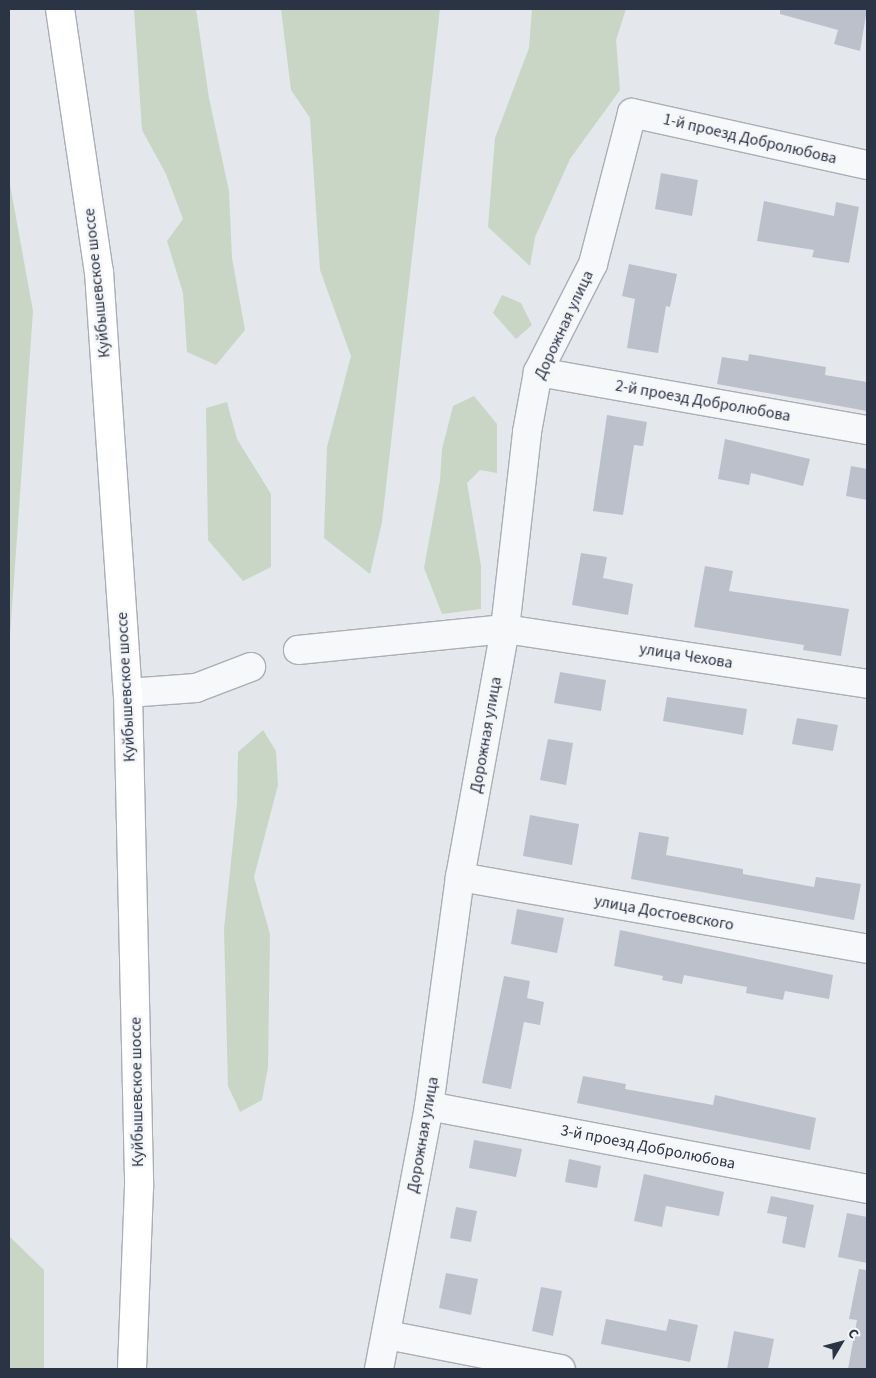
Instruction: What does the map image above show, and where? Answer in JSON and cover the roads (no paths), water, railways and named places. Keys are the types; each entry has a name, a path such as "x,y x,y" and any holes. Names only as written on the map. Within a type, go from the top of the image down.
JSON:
{"highway":[{"name":"Куйбышевское шоссе","path":"60,9 99,272 128,693 139,1187 132,1369"}],"street":[{"name":"1-й проезд Добролюбова","path":"632,113 867,165"},
{"name":"Дорожная улица","path":"380,1369 429,1106 460,877 505,628 527,432 538,372 593,264 632,113"},
{"name":"2-й проезд Добролюбова","path":"538,372 867,430"},
{"name":"улица Чехова","path":"298,650 505,628 867,684"},
{"path":"128,693 196,688 251,667"},
{"name":"улица Достоевского","path":"460,877 867,948"},
{"name":"3-й проезд Добролюбова","path":"429,1106 867,1189"},
{"path":"387,1334 561,1369"}]}
